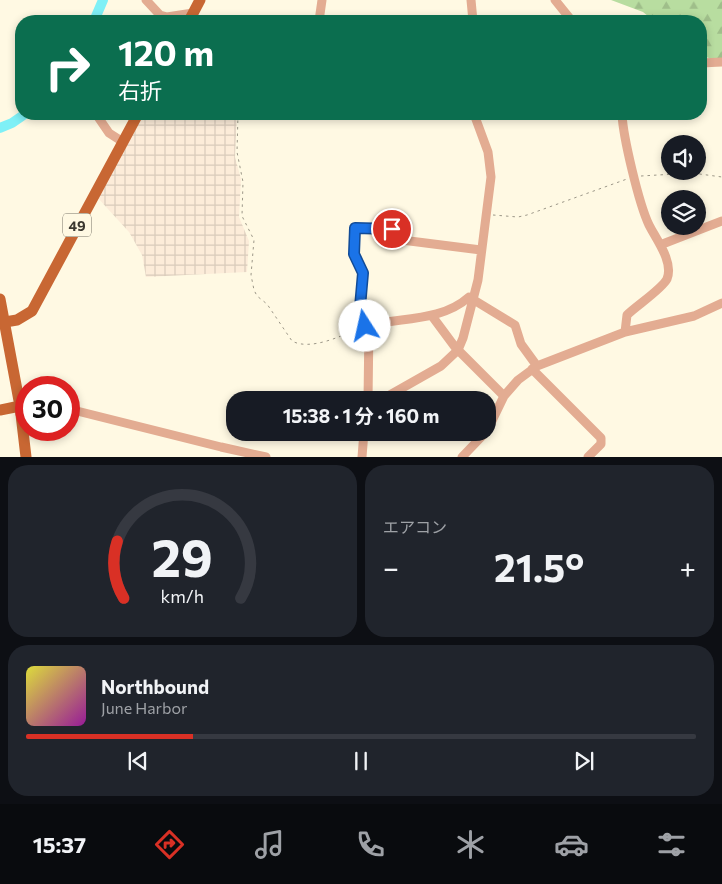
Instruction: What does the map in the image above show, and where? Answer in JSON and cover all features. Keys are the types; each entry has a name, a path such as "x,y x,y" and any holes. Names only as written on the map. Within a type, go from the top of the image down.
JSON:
{"main road":[{"path":"192,15 200,0"},
{"name":"49","path":"5,322 17,320 32,311 135,120"},
{"path":"0,299 17,376"},
{"path":"25,441 26,456"}],"street":[{"path":"146,0 160,15"},
{"path":"320,15 322,0"},
{"path":"471,0 472,15"},
{"path":"555,0 567,15"},
{"path":"707,63 722,62"},
{"path":"100,120 109,133 123,142"},
{"path":"397,391 441,366 458,350 463,338 473,298 481,250 491,164 476,120"},
{"path":"623,120 635,176 648,224 660,245 667,267 667,278 627,314 625,332"},
{"path":"660,245 722,221"},
{"path":"368,391 367,325 360,307 363,273 354,254 355,228 392,229 394,240 481,250"},
{"path":"367,325 406,318 432,316 458,307 470,297 473,298 515,325 520,344 534,368 602,438 601,444 588,456"},
{"path":"496,412 504,396 534,368 625,332 694,316 722,303"},
{"path":"432,316 458,350 504,396"},
{"path":"80,412 260,456"},
{"path":"362,456 363,441"},
{"path":"462,456 477,441"}],"path":[{"path":"238,120 237,152 243,182 242,216 254,240 251,275 257,296 263,299 292,342 297,344 327,343 367,325"},
{"path":"485,214 518,217 527,215 635,176 697,173 722,177"}],"shaded area":[{"path":"139,120 237,120 235,157 241,179 239,217 249,241 247,272 146,277 142,255 129,232 97,197"}],"green space":[{"path":"611,0 722,0 722,63 707,57 707,15 647,15"}],"waterway":[{"path":"97,15 103,0"},
{"path":"0,128 16,120"}],"route":[{"path":"365,326 360,307 363,273 354,254 355,228 392,229"}]}
